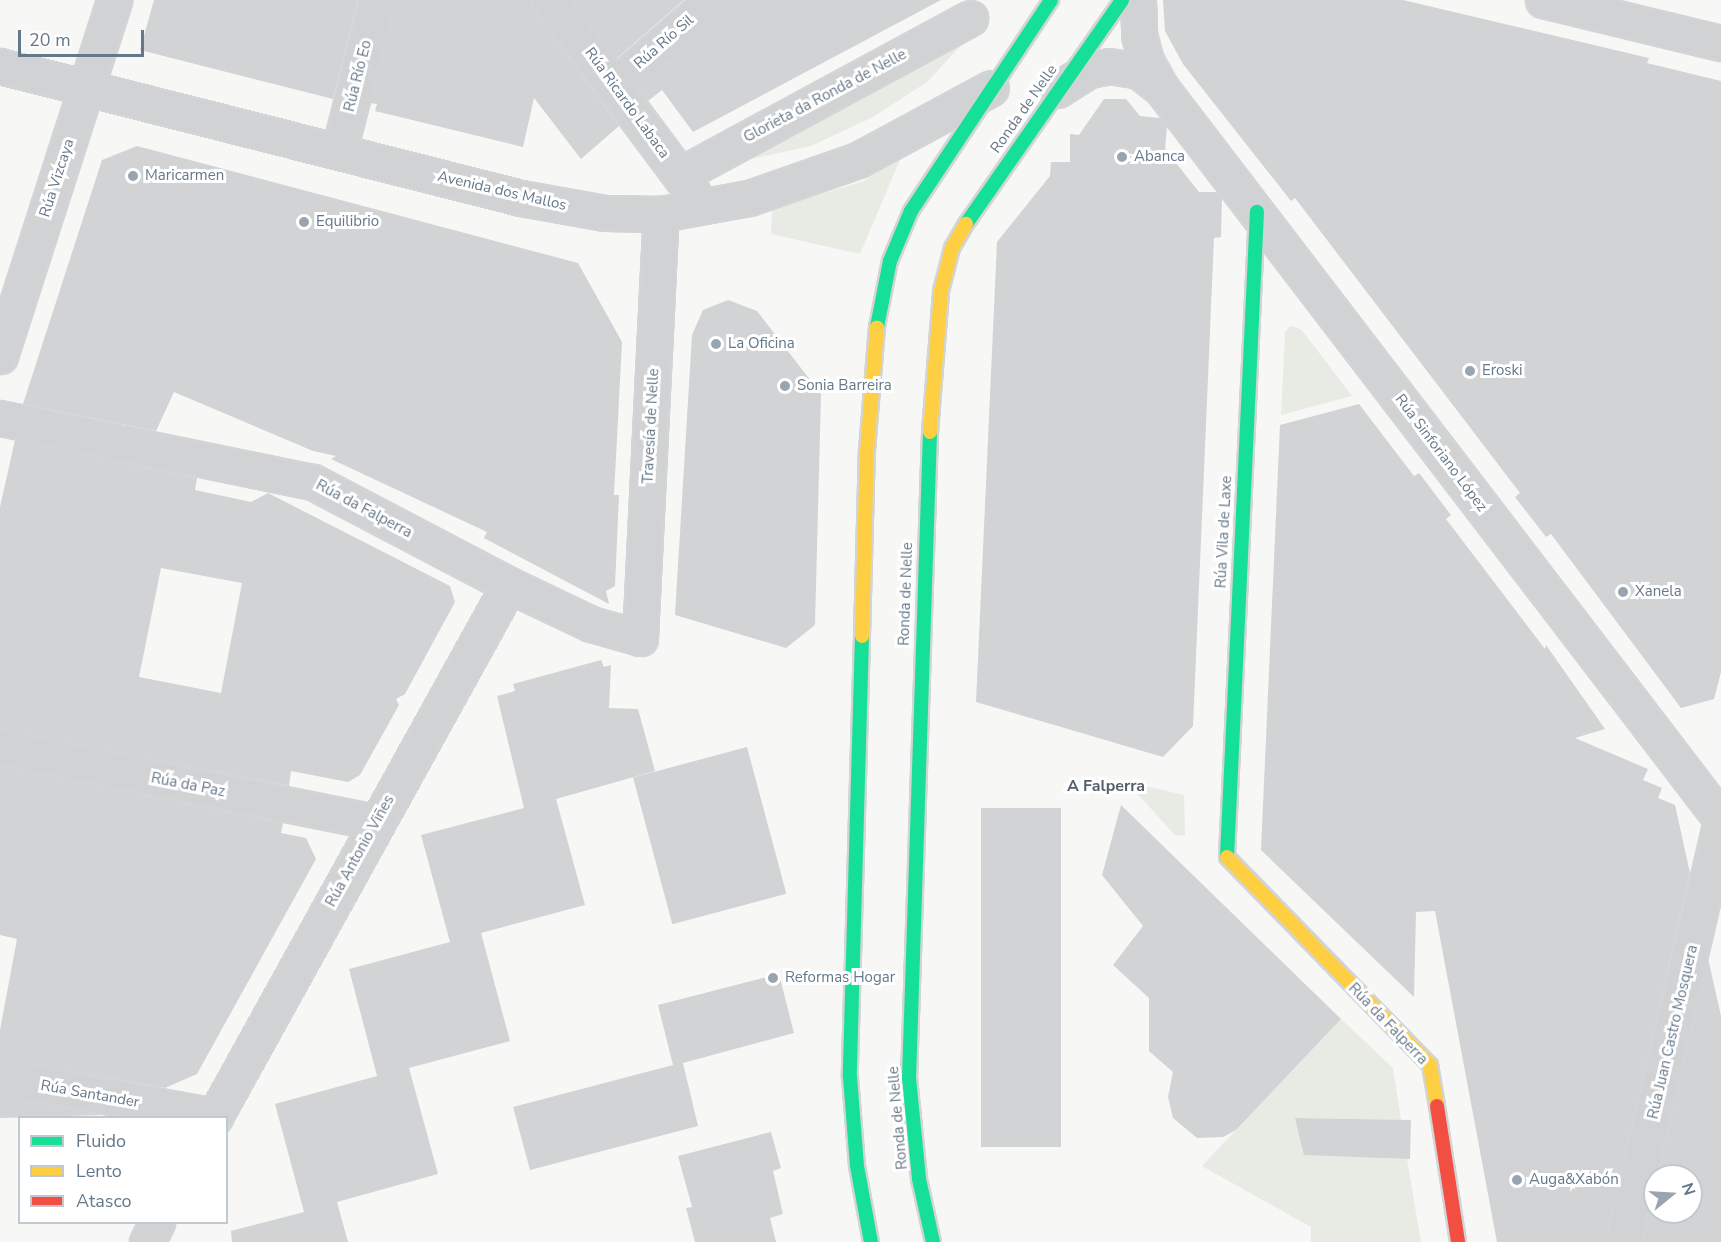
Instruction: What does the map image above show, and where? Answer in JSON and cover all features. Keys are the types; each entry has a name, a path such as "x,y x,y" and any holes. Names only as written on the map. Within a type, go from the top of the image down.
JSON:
{"street":[{"name":"Rúa Vizcaya","path":"0,356 114,0"},
{"name":"Rúa Río Eo","path":"339,151 377,0"},
{"name":"Rúa Ricardo Labaca","path":"549,0 615,85 703,207"},
{"name":"Rúa Río Sil","path":"615,85 713,0"},
{"path":"871,1242 856,1166 850,1077 867,452 879,308 890,261 911,211 1051,0"},
{"name":"Ronda de Nelle","path":"933,1242 920,1179 909,1078 926,478 941,291 958,237 1057,90 1122,0"},
{"name":"Rúa Sinforiano López","path":"1138,0 1139,35 1146,62 1161,88 1721,820"},
{"path":"1543,0 1721,43"},
{"name":"Glorieta da Ronda de Nelle","path":"680,175 970,18"},
{"name":"Avenida dos Mallos","path":"0,66 521,198 605,213 661,214 749,198 858,160 991,88"},
{"name":"Rúa Sinforiano López","path":"1057,90 1089,70 1109,66 1139,71 1161,88"},
{"name":"Rúa Vila de Laxe","path":"1224,854 1257,212"},
{"name":"Travesía de Nelle","path":"640,638 661,214"},
{"name":"Rúa da Falperra","path":"0,418 313,482 508,585 591,624 640,638"},
{"name":"Rúa Antonio Viñes","path":"216,1116 375,822 508,585"},
{"name":"Rúa da Paz","path":"0,747 375,822"},
{"name":"Rúa Juan Castro Mosquera","path":"1623,1242 1721,820"},
{"name":"Rúa da Falperra","path":"1224,854 1430,1065 1458,1242"},
{"name":"Rúa Santander","path":"0,1077 210,1116"},
{"path":"147,1242 156,1224"}],"shaded area":[{"path":"982,23 927,82 873,117 811,146 750,159"},
{"path":"902,155 860,254 771,234 772,209 864,181"},
{"path":"1290,326 1301,329 1352,396 1281,415 1285,332"},
{"path":"1136,784 1184,795 1185,836 1175,835 1134,790"},
{"path":"1341,1019 1393,1068 1401,1120 1295,1118 1298,1127 1372,1157 1407,1159 1421,1242 1311,1242 1311,1227 1202,1166"}],"building":[{"path":"154,0 358,0 333,99 140,50"},
{"path":"395,0 531,0 534,11 619,126 581,159 534,98 523,147 375,111 377,104 370,103"},
{"path":"572,0 684,0 616,59"},
{"path":"731,0 941,0 693,132 662,90 648,101 639,89 725,14"},
{"path":"1163,0 1403,0 1649,58 1647,63 1721,81 1721,672 1714,699 1681,708 1551,534 1546,537 1515,497 1520,493 1295,198 1291,201 1183,64 1165,31"},
{"path":"1104,99 1126,99 1140,116 1160,118 1167,126 1165,149 1199,192 1217,192 1222,198 1221,237 1214,238 1193,726 1163,757 976,702 997,242 1050,176 1051,162 1070,162 1070,134 1079,135"},
{"path":"137,146 578,263 622,342 614,495 619,495 615,586 606,591 609,604 484,538 487,532 331,459 336,456 313,451 174,392 156,431 23,404 102,160"},
{"path":"728,300 757,311 821,394 815,625 786,648 675,615 692,335 703,310"},
{"path":"1359,404 1414,476 1419,473 1451,515 1446,519 1545,649 1546,645 1605,729 1575,738 1648,769 1643,780 1662,788 1658,798 1675,805 1690,873 1605,1242 1497,1242 1435,911 1416,912 1414,997 1261,850 1280,425"},
{"path":"15,440 197,478 195,490 251,502 268,493 450,586 455,602 405,694 396,699 399,705 360,775 348,782 291,771 289,786 0,729 0,507","holes":["161,568 242,583 221,693 139,677"]},
{"path":"601,660 604,667 611,665 609,708 638,709 655,771 556,799 585,905 481,933 510,1041 409,1068 438,1174 337,1202 348,1242 232,1242 231,1231 304,1212 275,1104 377,1076 349,969 450,942 421,835 524,808 497,696 515,691 513,684"},
{"path":"747,747 786,894 672,924 633,778"},
{"path":"0,766 283,823 281,833 306,838 316,859 197,1074 165,1088 0,1059 0,1030 17,939 0,935"},
{"path":"1121,805 1341,1019 1236,1130 1223,1137 1197,1138 1173,1118 1168,1097 1173,1072 1149,1051 1149,998 1113,965 1143,926 1102,875"},
{"path":"981,808 1061,808 1061,1147 981,1147"},
{"path":"1708,958 1721,1016 1721,1242 1642,1242 1646,1224 1703,1224 1703,1164 1661,1164"},
{"path":"779,974 794,1033 683,1063 698,1126 530,1170 513,1107 673,1065 658,1005"},
{"path":"0,1096 103,1115 18,1116 0,1118"},
{"path":"1295,1118 1411,1120 1410,1159 1304,1155"},
{"path":"771,1132 781,1168 773,1171 783,1214 770,1218 776,1242 695,1242 686,1208 692,1207 678,1156"}],"traffic: fast":[{"path":"877,327 890,261 911,211 1051,0"},
{"path":"966,224 1122,0"},
{"path":"1227,857 1257,212"},
{"path":"930,432 909,1078 919,1179 933,1242"},
{"path":"862,636 850,1077 857,1166 871,1242"}],"traffic: slow":[{"path":"930,432 941,291 952,248 966,224"},
{"path":"862,636 867,451 877,327"},
{"path":"1227,857 1430,1065 1437,1106"}],"traffic: jam":[{"path":"1437,1106 1458,1242"}],"place":[{"name":"Abanca","path":"1122,157"},
{"name":"Maricarmen","path":"133,176"},
{"name":"Equilibrio","path":"304,222"},
{"name":"La Oficina","path":"716,344"},
{"name":"Eroski","path":"1470,371"},
{"name":"Sonia Barreira","path":"785,386"},
{"name":"Xanela","path":"1623,592"},
{"name":"Reformas Hogar","path":"773,978"},
{"name":"Auga&Xabón","path":"1517,1180"}],"district":[{"name":"A Falperra","path":"1106,786"}]}
